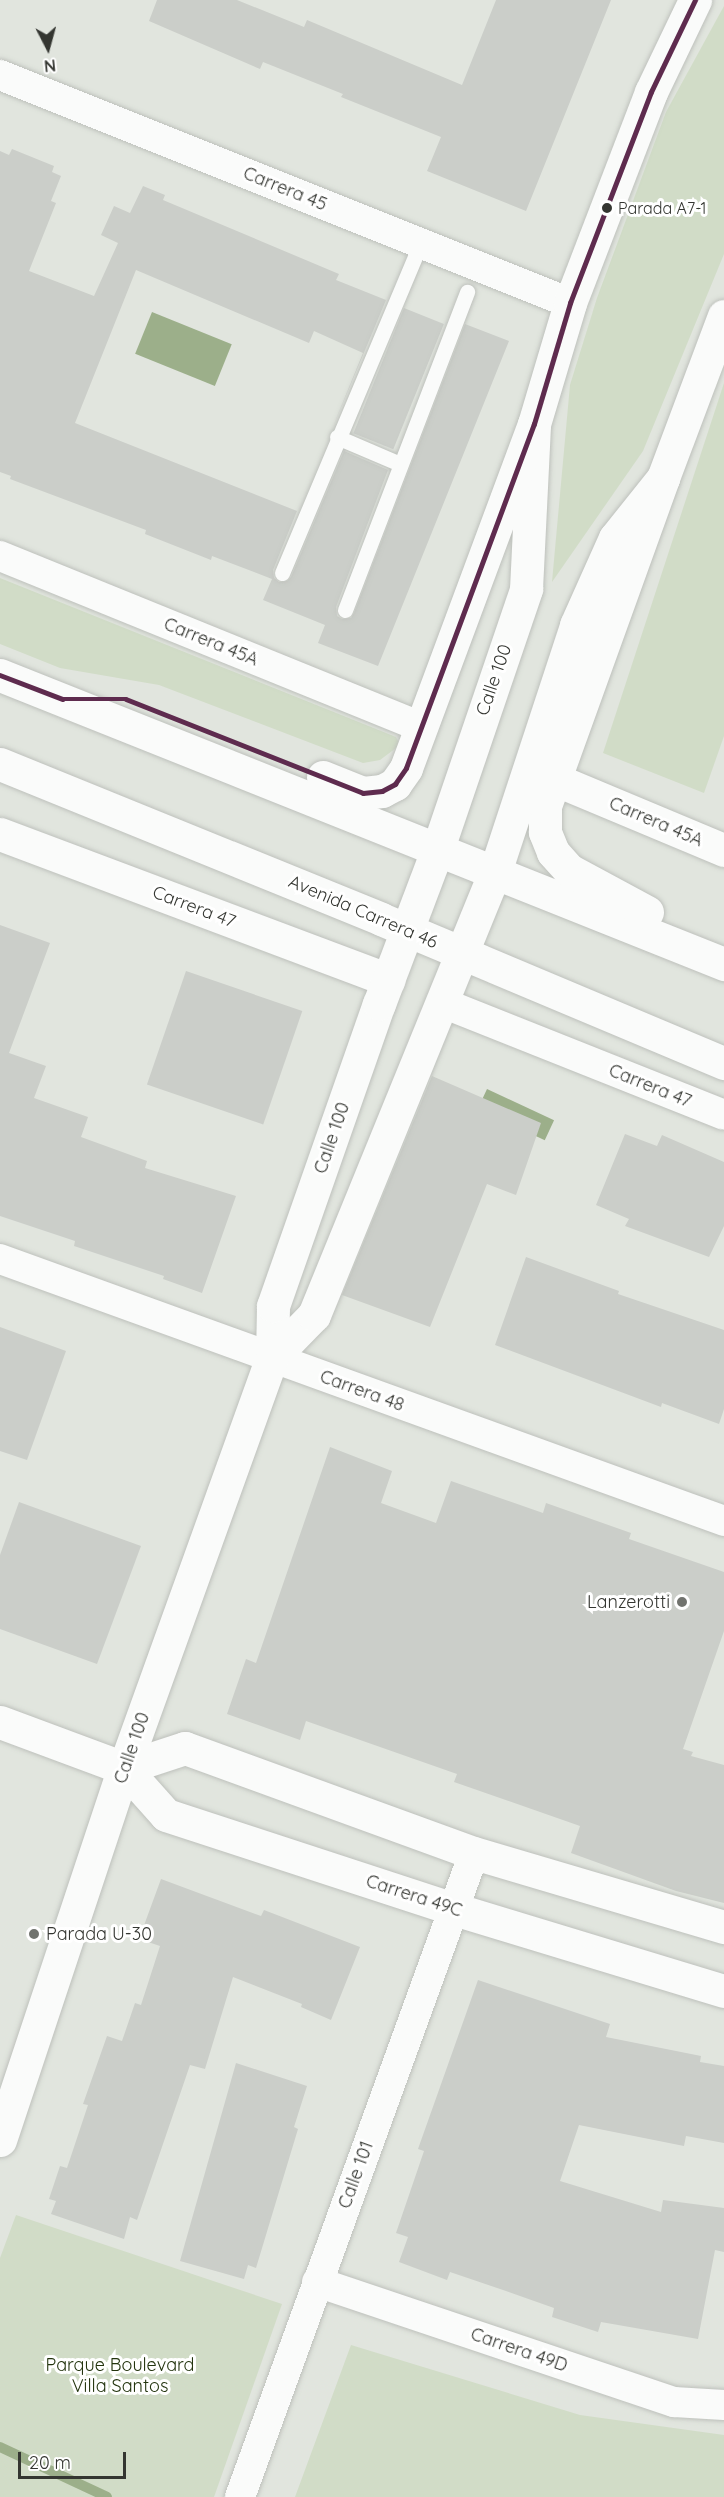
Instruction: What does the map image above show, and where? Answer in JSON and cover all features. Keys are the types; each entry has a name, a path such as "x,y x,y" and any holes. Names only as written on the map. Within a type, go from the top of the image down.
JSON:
{"street":[{"name":"Calle 100","path":"1,2135 124,1768 272,1359 273,1306 406,929 438,848 526,589 534,424 570,303 651,92 695,0"},
{"name":"Carrera 45","path":"0,75 570,303"},
{"name":"Calle 100","path":"272,1359 314,1315 495,872 576,625 615,538 663,478 724,316"},
{"path":"63,699 126,699 363,793 382,791 394,784 406,768 534,424"},
{"path":"663,478 554,779 545,806 545,832 553,852 569,870 609,894 651,914 724,943"},
{"name":"Carrera 45A","path":"0,556 421,728"},
{"path":"0,675 724,964"},
{"name":"Avenida Carrera 46","path":"0,764 406,929 724,1063"},
{"name":"Carrera 45A","path":"554,779 724,850"},
{"name":"Carrera 47","path":"0,834 388,980"},
{"name":"Carrera 47","path":"443,1003 724,1115"},
{"name":"Carrera 48","path":"0,1258 272,1359 724,1521"},
{"name":"Carrera 49C","path":"0,1722 124,1768 166,1815 454,1909 724,1991"},
{"path":"124,1768 185,1748 474,1853 724,1927"},
{"name":"Calle 101","path":"240,2497 474,1853"},
{"name":"Carrera 49D","path":"317,2282 674,2402 724,2405"}],"lane":[{"path":"282,573 421,243"},
{"path":"345,610 467,292"},
{"path":"338,437 400,464"}],"green space":[{"path":"724,6 724,254 643,451 552,582 570,385 597,298 666,112"},
{"path":"724,383 724,736 704,793 603,753"},
{"path":"0,578 396,737 400,745 380,760 363,763 159,685 60,668 0,644"},
{"name":"Parque Boulevard Villa Santos","path":"16,2215 282,2304 214,2497 0,2497 0,2258"},
{"path":"351,2345 580,2415 724,2435 724,2497 295,2497"}],"shaded area":[{"path":"152,312 232,344 215,386 135,354"},
{"path":"487,1089 554,1120 545,1140 478,1109"}],"building":[{"path":"157,0 237,0 304,27 307,20 462,85 496,0 611,0 526,211 427,171 441,137 341,97 343,94 263,62 260,69 149,21"},
{"path":"12,149 54,166 52,172 61,176 51,201 56,203 29,271 94,296 118,243 101,235 114,206 130,213 143,186 165,195 163,200 339,274 336,280 386,300 332,429 363,353 314,331 309,343 136,270 75,423 297,511 273,570 274,578 279,582 287,581 291,577 344,451 388,470 336,607 337,616 342,619 351,618 354,613 465,324 509,341 378,666 318,643 325,625 263,600 272,579 212,556 211,560 145,534 146,530 10,479 11,476 0,472 0,151 9,155"},
{"path":"404,308 444,324 393,449 353,433"},
{"path":"0,925 50,943 9,1053 46,1066 34,1098 88,1117 81,1137 147,1161 145,1168 236,1196 202,1293 163,1279 164,1276 74,1246 75,1241 0,1216"},
{"path":"186,971 302,1011 263,1125 147,1084"},
{"path":"432,1076 541,1123 516,1195 487,1184 430,1327 342,1295"},
{"path":"625,1134 657,1146 662,1135 724,1162 724,1226 709,1257 625,1226 629,1219 596,1205"},
{"path":"526,1257 619,1291 618,1294 724,1330 724,1409 719,1424 662,1403 661,1407 495,1345"},
{"path":"0,1327 66,1351 27,1460 0,1451"},
{"path":"330,1447 392,1471 381,1503 436,1523 451,1481 543,1513 546,1503 631,1533 629,1539 724,1572 724,1631 683,1749 693,1752 691,1756 724,1765 724,1903 676,1891 571,1853 580,1826 454,1782 457,1774 306,1721 300,1740 227,1714 246,1659 256,1663"},
{"path":"19,1502 141,1546 97,1664 0,1629 0,1555"},
{"path":"161,1879 261,1916 264,1910 360,1947 331,2020 301,2007 302,2004 233,1977 205,2069 190,2065 137,2220 130,2217 124,2239 51,2214 56,2201 49,2199 60,2166 67,2168 88,2105 83,2104 107,2036 122,2041 135,2003 141,2005 160,1946 139,1939"},
{"path":"478,1980 610,2024 606,2037 701,2056 700,2062 724,2066 724,2143 686,2136 684,2146 579,2125 560,2181 661,2212 663,2200 724,2208 724,2252 715,2250 698,2339 601,2322 598,2332 552,2317 554,2308 506,2291 450,2272 447,2280 399,2262 408,2237 396,2233 424,2151 418,2149"},
{"path":"236,2063 307,2086 294,2127 298,2129 256,2268 248,2265 244,2279 180,2261"}],"waterway":[{"path":"0,2447 107,2497"}],"transit line":[{"name":"A7-1","path":"0,675 63,699 126,699 363,793 382,791 395,784 406,768 534,424 570,303 651,92 695,0"}],"place":[{"name":"Parada A7-1","path":"607,208"},
{"name":"Lanzerotti","path":"682,1602"},
{"name":"Parada U-30","path":"34,1934"}]}
